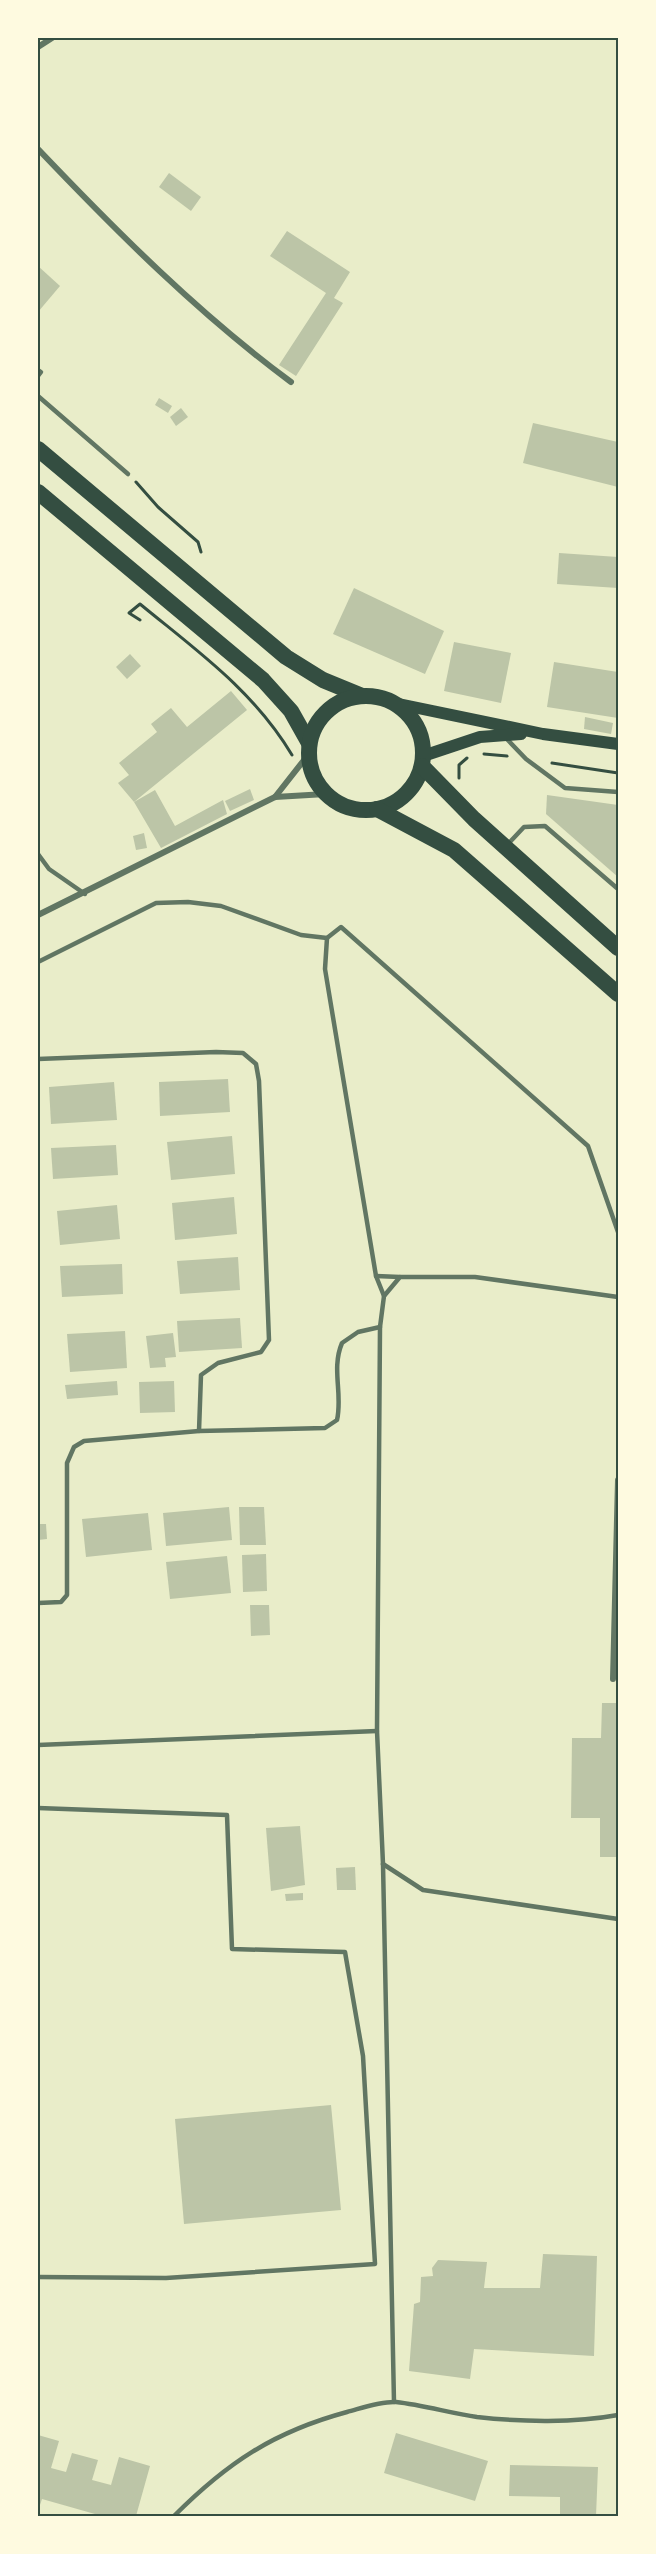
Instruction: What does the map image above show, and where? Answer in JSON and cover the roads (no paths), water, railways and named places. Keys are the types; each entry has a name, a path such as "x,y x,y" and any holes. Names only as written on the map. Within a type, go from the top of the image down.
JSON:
{"highway":[{"path":"38,449 286,657 323,680 362,696 389,702 404,711 415,724 421,739 422,761 416,781 406,794 393,804 377,809 359,810 341,805 326,794 314,776 291,711 263,680 38,492"},
{"path":"306,755 316,725 328,711 344,701 362,696"},
{"path":"422,761 505,846 618,948"},
{"path":"377,809 454,850 618,994"}],"main road":[{"path":"389,702 543,734 618,744"},
{"path":"422,761 464,741 503,735 543,734"}],"street":[{"path":"38,47 52,38"},
{"path":"38,149 130,242 216,322 291,382"},
{"path":"275,797 306,755"},
{"path":"38,915 85,894 275,797 326,794"},
{"path":"613,1679 618,1480"}],"lane":[{"path":"38,370 41,372 38,376"},
{"path":"38,396 128,474"},
{"path":"503,735 526,759 565,788 618,792"},
{"path":"505,846 524,827 545,826 618,889"},
{"path":"38,854 49,869 85,894"},
{"path":"38,962 156,903 188,902 221,906 301,935 327,938 341,927 588,1146 618,1232"},
{"path":"327,938 325,969 376,1276 384,1296 380,1327 377,1731 383,1864 394,2402"},
{"path":"38,1059 243,1053 256,1064 259,1081 269,1340 261,1352 218,1363 201,1375 199,1431"},
{"path":"376,1276 475,1277 618,1297"},
{"path":"384,1296 400,1277"},
{"path":"38,1603 61,1602 67,1595 67,1463 74,1447 84,1441 199,1431 325,1428 337,1420 339,1410 336,1370 342,1343 358,1332 380,1327"},
{"path":"38,1745 377,1731"},
{"path":"38,1808 227,1815 232,1949 345,1952 363,2056 375,2264 166,2278 38,2277"},
{"path":"383,1864 423,1890 618,1919"},
{"path":"174,2517 210,2480 252,2450 324,2418 394,2402 479,2417 587,2421 618,2415"}]}
